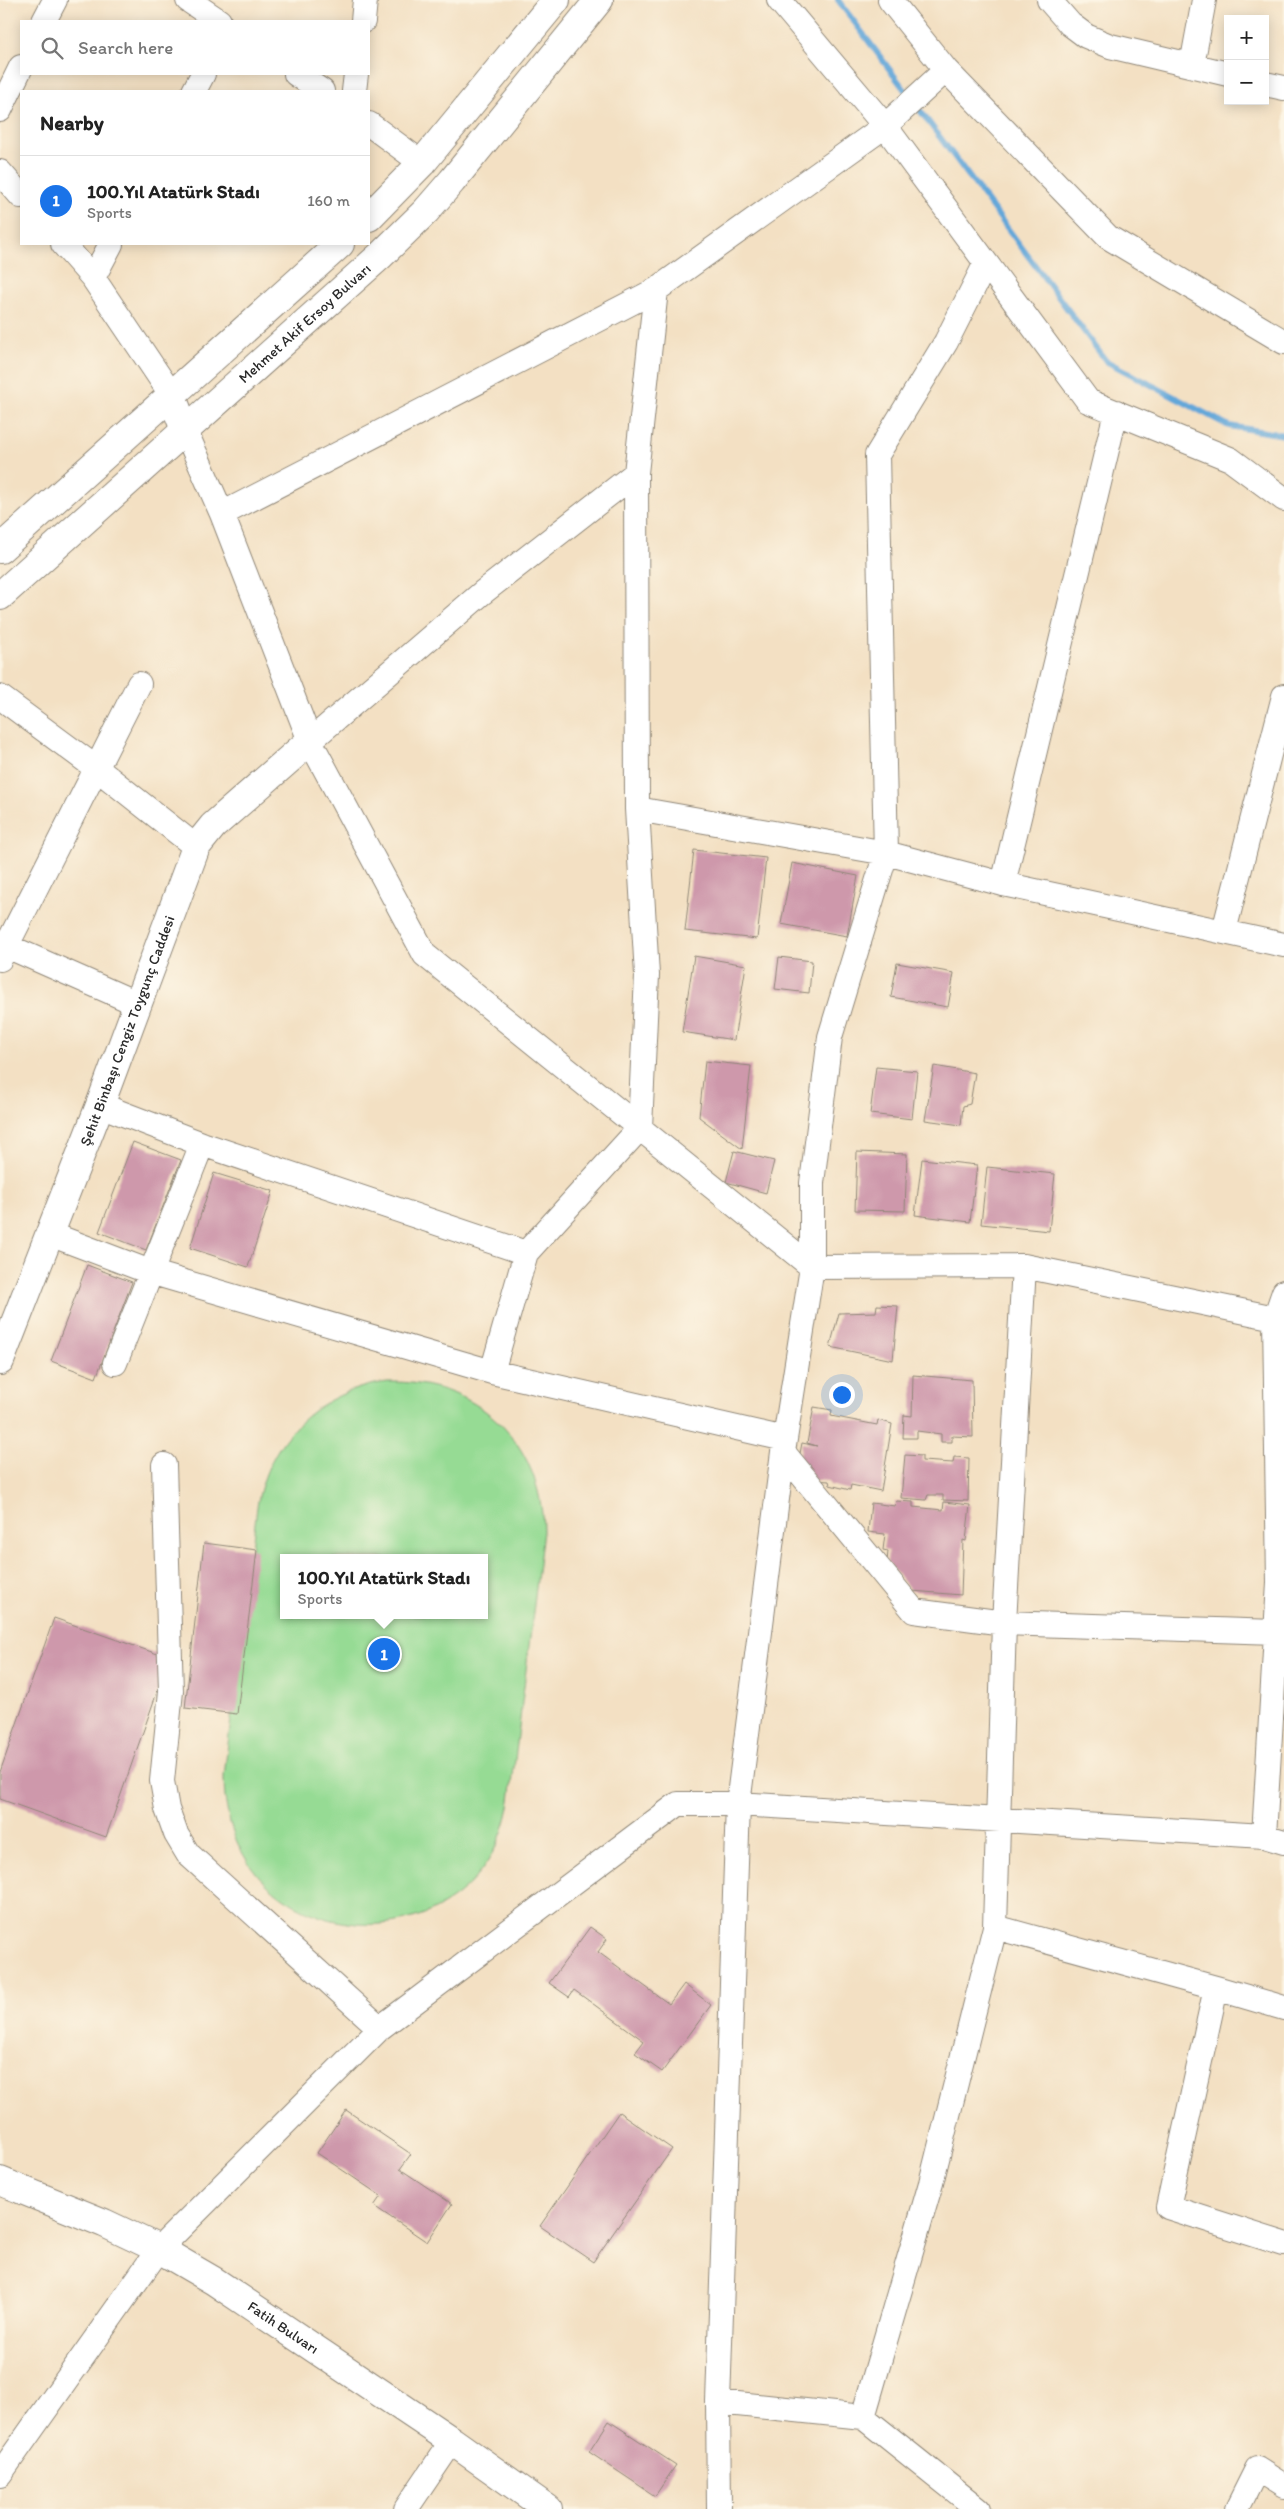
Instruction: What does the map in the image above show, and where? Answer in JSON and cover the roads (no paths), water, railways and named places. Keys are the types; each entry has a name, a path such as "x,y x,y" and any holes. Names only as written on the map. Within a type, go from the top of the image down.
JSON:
{"main road":[{"path":"370,217 422,163 556,0"},
{"name":"Mehmet Akif Ersoy Bulvarı","path":"0,596 381,255 426,211 599,0"},
{"path":"0,549 339,245"},
{"path":"171,394 185,430"},
{"name":"Şehit Binbaşı Cengiz Toygunç Caddesi","path":"0,1361 6,1328 50,1234 196,847 213,826 310,741"},
{"name":"Fatih Bulvarı","path":"0,2181 104,2223 159,2248 214,2281 452,2441 548,2509"}],"street":[{"path":"44,20 54,0"},
{"path":"188,0 218,20"},
{"path":"363,20 365,0"},
{"path":"779,0 885,126 1088,401 1230,459 1284,500"},
{"path":"890,0 946,70 1108,237 1284,342"},
{"path":"1049,0 1070,24 1086,36 1110,46 1224,73"},
{"path":"1192,65 1204,0"},
{"path":"0,110 20,69"},
{"path":"222,514 656,290 885,126 946,70"},
{"path":"195,90 202,75"},
{"path":"298,75 320,90"},
{"path":"354,90 356,75"},
{"path":"1269,85 1284,88"},
{"path":"370,125 422,163"},
{"path":"0,172 20,195"},
{"path":"64,245 93,278 171,394"},
{"path":"93,278 110,245"},
{"path":"720,2509 718,2402 738,1804 784,1446 812,1267 812,1183 830,1037 886,853 876,455 946,342 986,263"},
{"path":"492,1372 526,1253 640,1128 647,975 637,808 636,473 656,290"},
{"path":"1002,884 1116,412"},
{"path":"185,430 222,514 310,741 425,955 812,1267 1024,1266 1279,1320"},
{"path":"310,741 482,593 636,473"},
{"path":"138,1004 2,950 139,684"},
{"path":"1224,931 1284,696"},
{"path":"0,697 96,768 196,847"},
{"path":"637,808 886,853 1002,884 1284,945"},
{"path":"100,1105 202,1144 526,1253"},
{"path":"115,1363 202,1144"},
{"path":"50,1234 150,1272 492,1372 784,1446 914,1611 1004,1623 1276,1632"},
{"path":"863,2417 931,2183 995,1926 1004,1623 1010,1551 1024,1266"},
{"path":"0,2474 159,2248 380,2028 678,1804 738,1804 1274,1839 1276,1632 1281,1584 1279,1320 1284,1292"},
{"path":"164,1465 171,1691 162,1781 167,1809 176,1834 188,1854 380,2028"},
{"path":"995,1926 1284,2008"},
{"path":"1216,1988 1168,2208 1284,2244"},
{"path":"718,2402 863,2417 978,2509"},
{"path":"406,2509 452,2441"},
{"path":"1237,2509 1257,2468 1284,2486"}],"waterway":[{"path":"838,0 1106,361 1229,426 1284,435"}],"place":[{"name":"100.Yıl Atatürk Stadı","path":"384,1654"}]}
